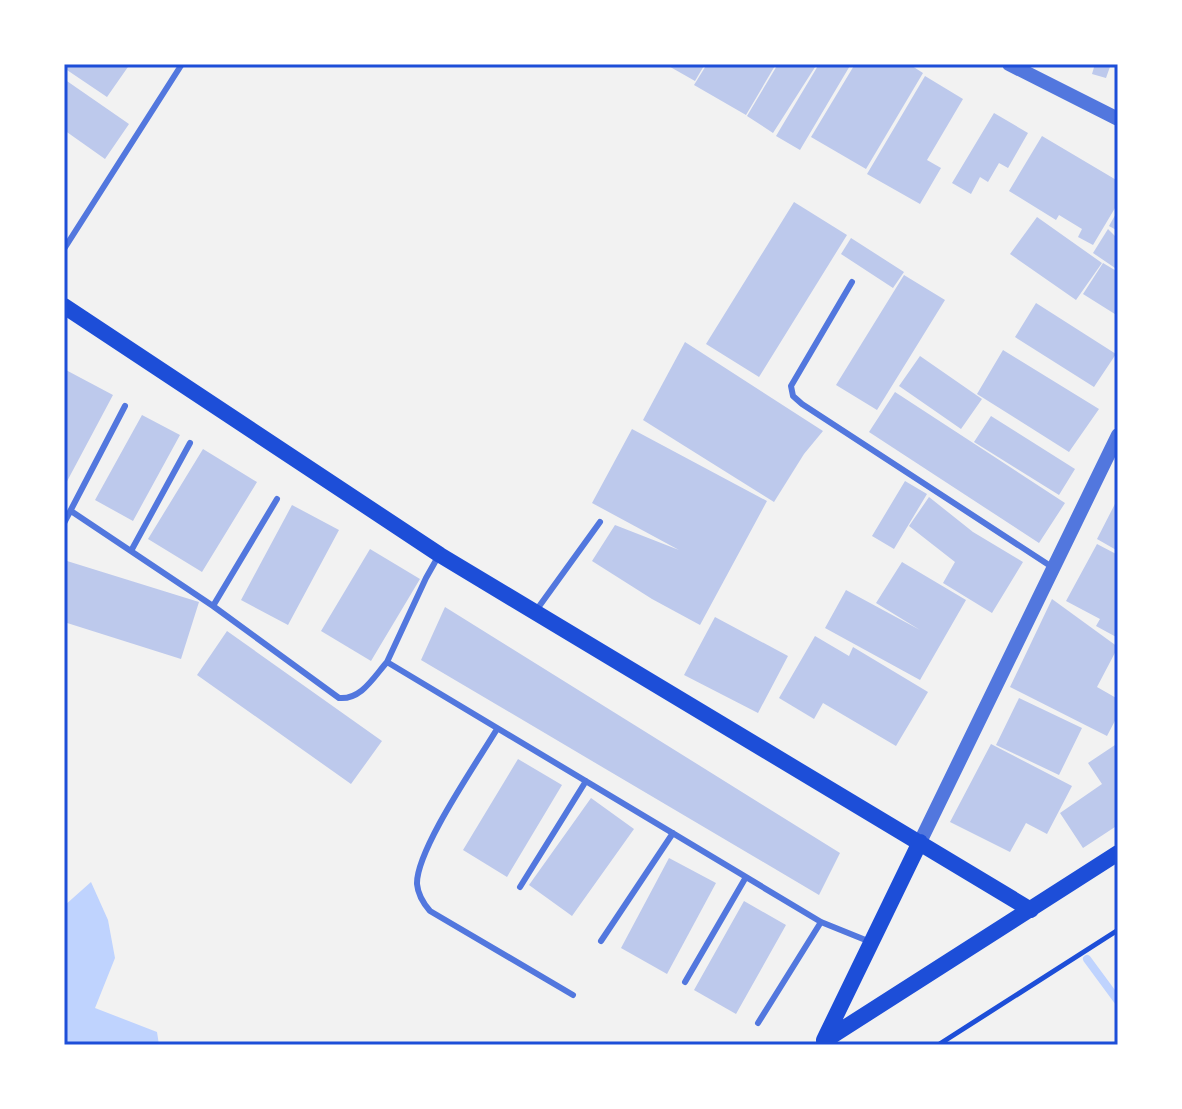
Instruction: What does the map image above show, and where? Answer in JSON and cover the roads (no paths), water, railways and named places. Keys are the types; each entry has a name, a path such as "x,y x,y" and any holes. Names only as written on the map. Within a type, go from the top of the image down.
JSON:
{"main road":[{"path":"64,306 440,555 1031,910"},
{"path":"823,1043 920,842"},
{"path":"823,1043 1118,853"}],"street":[{"path":"1009,64 1118,119"},
{"path":"920,842 1118,435"}],"lane":[{"path":"64,249 182,64"},
{"path":"852,282 791,386 793,396 840,430 1053,568"},
{"path":"64,523 125,406"},
{"path":"131,551 190,443"},
{"path":"213,606 277,499"},
{"path":"71,511 213,606 339,698 351,699 360,693 387,662 440,555"},
{"path":"535,612 600,522"},
{"path":"387,662 821,922 871,943"},
{"path":"497,729 432,838 418,874 419,894 430,911 573,995"},
{"path":"520,887 586,781"},
{"path":"601,941 673,833"},
{"path":"685,982 746,877"},
{"path":"758,1023 821,922"}],"water":[{"path":"91,882 108,920 115,958 95,1008 157,1032 159,1045 64,1045 64,906"}],"waterway":[{"path":"1087,959 1118,1001"}]}
